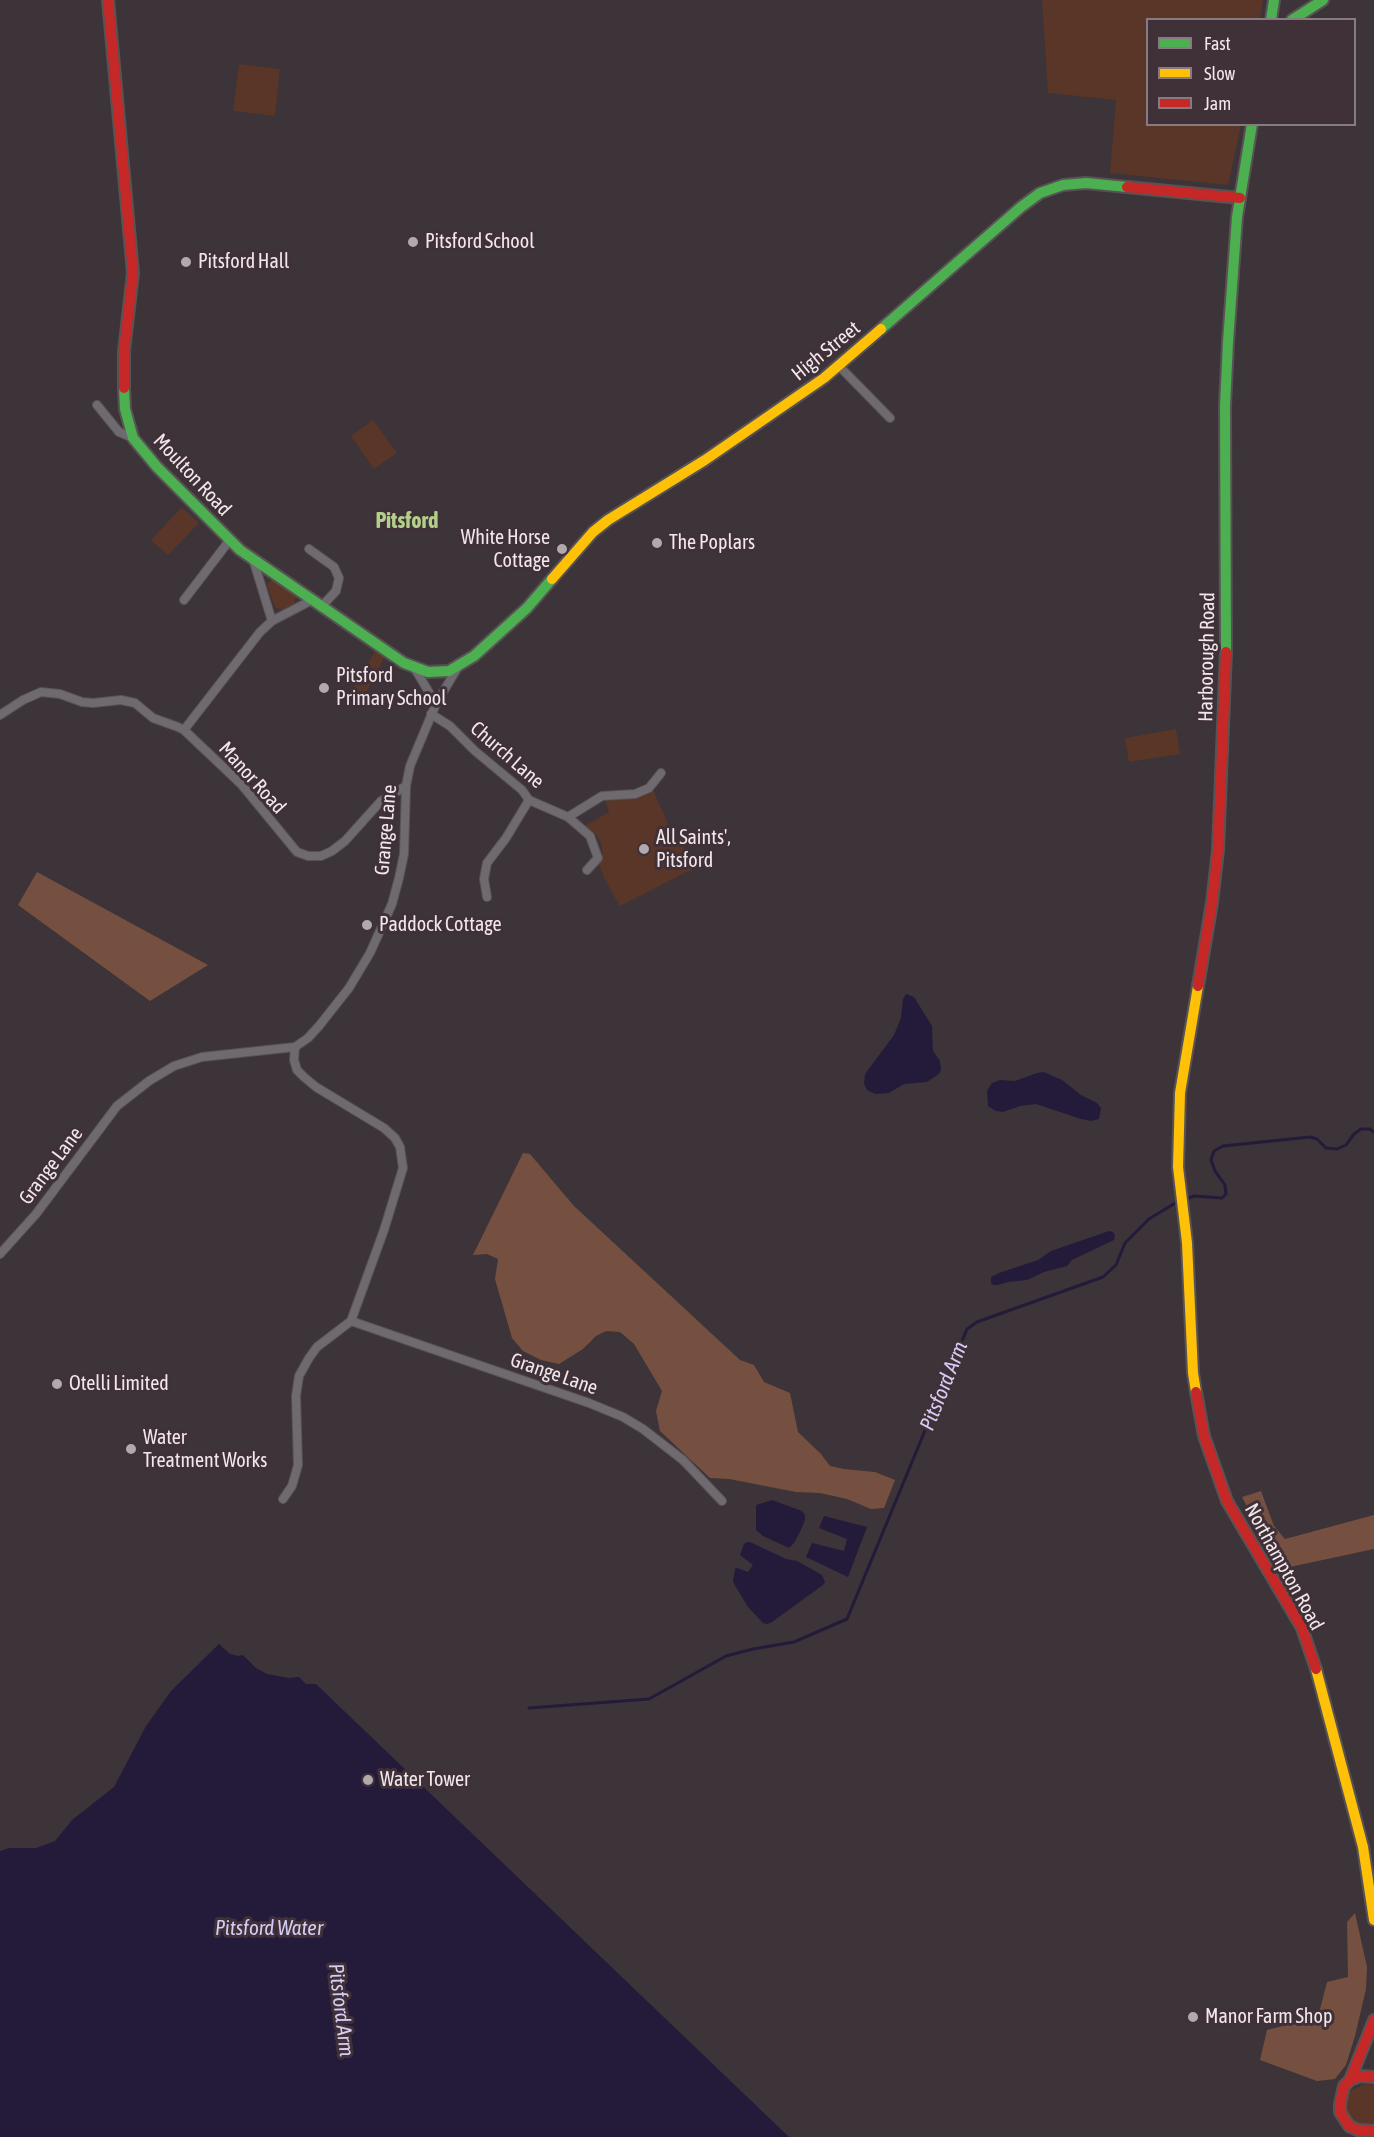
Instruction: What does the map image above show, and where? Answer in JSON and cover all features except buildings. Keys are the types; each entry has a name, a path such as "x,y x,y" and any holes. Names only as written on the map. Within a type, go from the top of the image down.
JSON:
{"main road":[{"name":"Moulton Road","path":"108,0 132,252 133,273 124,351 124,380 125,409 134,438 157,467 229,541 415,669 438,673 458,667 474,656"},
{"path":"1271,18 1274,0"},
{"path":"1295,18 1323,0"},
{"name":"Harborough Road","path":"1185,1229 1177,1149 1180,1093 1212,903 1218,850 1227,612 1225,406 1230,310 1240,198 1252,126"},
{"name":"High Street","path":"474,656 527,608 601,525 705,460 839,366 1015,212 1048,190 1063,185 1086,183 1240,198"},
{"name":"Northampton Road","path":"1185,1229 1193,1373 1204,1436 1227,1501 1302,1628 1320,1679 1364,1847 1374,1920"},
{"path":"1350,2080 1374,2020"},
{"path":"1374,2077 1360,2076 1350,2080 1344,2086 1340,2104 1340,2112 1351,2132 1374,2131"}],"street":[{"path":"839,366 890,418"},
{"path":"98,405 119,432 134,438"},
{"path":"184,600 229,541"},
{"path":"0,715 34,694 52,693 82,702 128,700 160,722 184,730 220,682 272,621 316,603 336,591 339,578 334,567 309,549"},
{"path":"253,559 272,621"},
{"name":"Grange Lane","path":"0,1254 36,1214 117,1106 149,1081 174,1066 202,1057 295,1047 319,1026 349,988 370,953 392,904 404,854 406,786 412,759 436,704 458,667"},
{"path":"415,669 436,704"},
{"name":"Church Lane","path":"431,714 450,726 475,751 522,790 529,800 568,817 590,836 598,858 587,870"},
{"name":"Manor Road","path":"184,730 241,784 297,852 308,856 321,856 332,851 345,841 381,801 406,786"},
{"path":"568,817 602,796 635,794 649,788 661,773"},
{"path":"487,897 484,879 487,863 529,800"},
{"path":"283,1499 292,1486 298,1465 296,1396 299,1376 317,1347 351,1321 403,1168 403,1158 395,1138 384,1128 316,1087 304,1077 297,1070 294,1060 295,1047"},
{"name":"Grange Lane","path":"351,1321 589,1403 623,1417 643,1429 683,1460 722,1501"}],"shaded area":[{"path":"1042,0 1263,0 1260,18 1146,18 1146,126 1241,126 1228,185 1110,173 1116,100 1048,93"},
{"path":"239,64 280,69 275,116 233,111"},
{"path":"373,420 397,453 374,469 351,436"},
{"path":"182,507 199,523 168,555 151,540"},
{"path":"273,579 294,593 296,597 294,604 282,610 275,607 267,585"},
{"path":"376,650 385,656 364,697 352,690"},
{"path":"1176,729 1180,754 1129,762 1125,738"},
{"path":"653,790 668,824 697,867 620,906 599,865 603,854 600,840 594,832 583,827 609,812 605,801 635,798"},
{"path":"37,872 208,965 150,1001 18,905"},
{"path":"523,1153 530,1154 574,1206 740,1360 754,1365 764,1382 790,1393 798,1432 830,1466 875,1472 895,1480 884,1508 871,1509 847,1499 820,1493 796,1492 729,1479 710,1478 660,1431 656,1411 662,1391 634,1344 620,1332 606,1331 596,1336 583,1349 559,1364 541,1360 523,1351 512,1338 495,1279 498,1259 487,1254 473,1255"},
{"path":"1261,1491 1274,1526 1285,1539 1374,1515 1374,1549 1285,1568 1256,1524 1242,1497"},
{"path":"1355,1913 1367,1967 1366,1989 1346,2065 1335,2079 1317,2081 1260,2060 1267,2030 1318,2017 1327,1982 1348,1977 1347,1922"},
{"path":"1366,2084 1374,2085 1374,2125 1356,2124 1346,2111 1351,2090"}],"water":[{"path":"906,994 914,997 932,1026 933,1051 940,1061 941,1069 939,1074 927,1082 904,1084 889,1093 875,1094 867,1090 864,1084 865,1074 894,1035 901,1018 903,999"},
{"path":"1044,1072 1062,1080 1081,1095 1097,1103 1101,1108 1099,1119 1091,1121 1081,1119 1036,1104 1020,1106 1003,1112 988,1106 987,1091 992,1083 1000,1080 1015,1081"},
{"path":"1109,1231 1115,1235 1114,1240 1072,1260 1067,1266 1044,1272 1027,1280 998,1285 991,1283 991,1277 999,1273 1038,1260 1051,1251"},
{"path":"772,1500 802,1511 805,1515 800,1532 789,1548 763,1536 756,1530 756,1505"},
{"path":"824,1516 867,1527 848,1577 806,1557 812,1543 844,1551 847,1539 819,1528"},
{"path":"747,1542 786,1559 797,1561 822,1575 825,1582 772,1622 763,1623 748,1607 733,1582 735,1569 748,1572 753,1565 740,1555"},
{"name":"Pitsford Water","path":"219,1644 230,1654 243,1655 256,1668 267,1674 289,1678 299,1677 306,1684 316,1684 789,2137 0,2137 0,1851 9,1848 36,1848 55,1841 72,1820 114,1787 146,1726 171,1691"}],"waterway":[{"name":"Pitsford Arm","path":"1186,1199 1194,1196 1222,1198 1226,1194 1225,1185 1215,1171 1211,1160 1214,1151 1223,1146 1310,1137 1317,1139 1326,1148 1337,1149 1346,1145 1361,1129 1370,1129 1374,1132"},
{"name":"Pitsford Arm","path":"529,1708 649,1699 726,1656 794,1642 847,1619 967,1329 977,1322 1103,1277 1116,1265 1125,1243 1149,1219 1177,1202"}],"traffic: fast":[{"path":"1271,18 1274,0"},
{"path":"1295,18 1323,0"},
{"path":"1226,652 1225,406 1228,342 1237,217 1252,126"},
{"path":"881,329 1040,193 1063,185 1086,183 1127,187"},
{"path":"124,388 125,409 133,438 157,467 240,550 404,663 428,672 449,671 474,656 527,608 552,579"}],"traffic: slow":[{"path":"552,579 593,532 608,520 705,460 824,378 881,329"},
{"path":"1196,1392 1193,1373 1187,1243 1178,1167 1180,1093 1198,986"},
{"path":"1316,1669 1363,1847 1374,1920"}],"traffic: jam":[{"path":"108,0 133,273 124,351 124,388"},
{"path":"1127,187 1240,198"},
{"path":"1198,986 1218,850 1226,652"},
{"path":"1196,1392 1204,1436 1227,1501 1302,1628 1316,1669"},
{"path":"1350,2080 1374,2020"},
{"path":"1374,2077 1360,2076 1350,2080 1344,2086 1340,2104 1340,2112 1349,2126 1358,2130 1374,2131"}],"place":[{"name":"Pitsford School","path":"413,242"},
{"name":"Pitsford Hall","path":"186,262"},
{"name":"The Poplars","path":"657,543"},
{"name":"White Horse Cottage","path":"562,549"},
{"name":"Pitsford Primary School","path":"324,688"},
{"name":"All Saints', Pitsford","path":"644,849"},
{"name":"Paddock Cottage","path":"367,925"},
{"name":"Otelli Limited","path":"57,1384"},
{"name":"Water Treatment Works","path":"131,1449"},
{"name":"Water Tower","path":"368,1780"},
{"name":"Manor Farm Shop","path":"1193,2017"}],"district":[{"name":"Pitsford","path":"407,521"}]}
